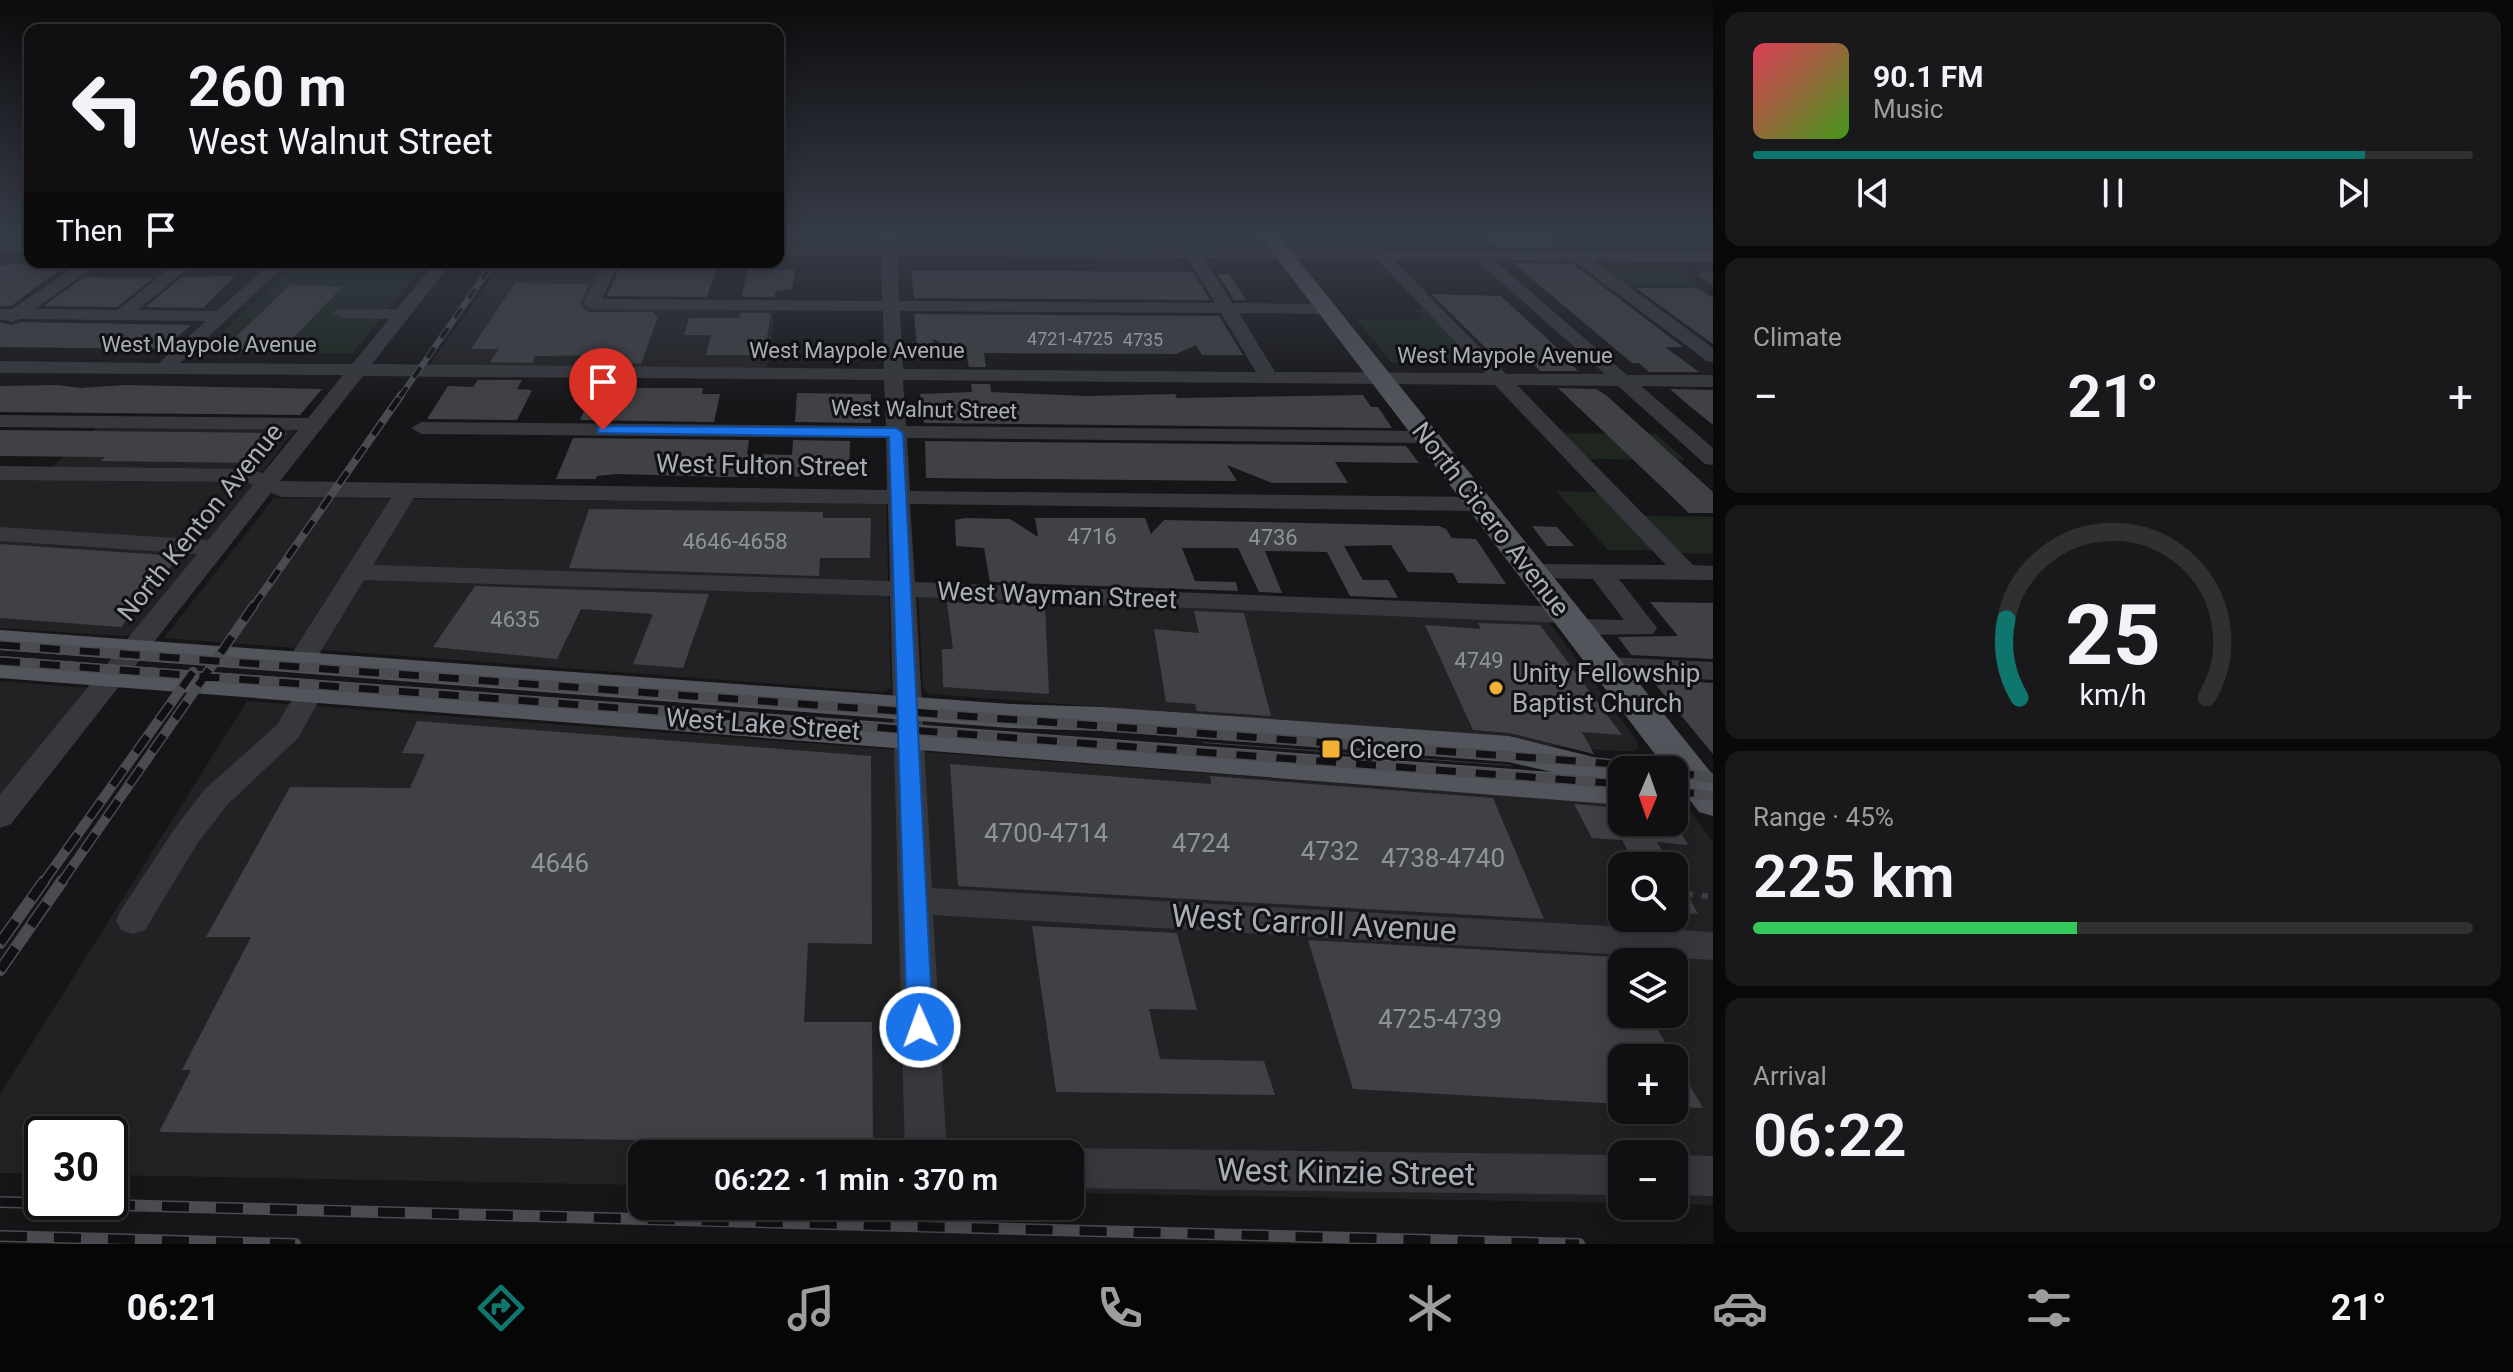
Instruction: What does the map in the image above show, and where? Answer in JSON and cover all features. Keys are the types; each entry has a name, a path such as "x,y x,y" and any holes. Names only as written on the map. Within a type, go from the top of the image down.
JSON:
{"main road":[{"name":"North Cicero Avenue","path":"1314,294 1606,666 1695,791"},
{"name":"West Lake Street","path":"0,640 123,663"},
{"name":"West Lake Street","path":"0,653 906,721"},
{"name":"West Lake Street","path":"0,667 123,663 906,721 1608,779"}],"street":[{"path":"0,325 8,314 40,294"},
{"path":"122,315 148,294"},
{"path":"164,368 245,294"},
{"name":"North Kenton Avenue","path":"2,811 418,294"},
{"path":"596,294 591,304 1326,309"},
{"path":"890,294 925,1140"},
{"path":"1218,294 1269,377"},
{"path":"1419,294 1687,573"},
{"path":"1524,294 1713,459"},
{"path":"1629,294 1713,357"},
{"path":"342,313 402,314"},
{"path":"8,314 221,316"},
{"name":"West Maypole Avenue","path":"0,367 1713,381"},
{"path":"0,421 314,424"},
{"name":"West Walnut Street","path":"421,428 1427,437"},
{"name":"West Fulton Street","path":"0,473 251,476 282,490 1479,504"},
{"path":"133,920 186,836 216,797 288,731 306,677 356,572 407,491"},
{"path":"0,534 215,548"},
{"path":"1531,571 1713,573"},
{"name":"West Wayman Street","path":"356,572 901,589 1571,621 1644,628 1600,572"},
{"path":"1606,666 1713,671"},
{"name":"West Carroll Avenue","path":"915,900 1713,946"},
{"name":"West Kinzie Street","path":"1084,1168 1608,1175"},
{"path":"1688,1175 1713,1176"}],"path":[{"path":"1688,894 1713,897"}],"shaded area":[{"path":"263,294 400,294 353,353 201,353"},
{"path":"480,294 604,294 600,305 775,308 766,378 421,377"},
{"path":"1426,308 1474,363 1392,363 1356,319 1423,319 1415,309"},
{"path":"102,422 300,424 263,471 51,468"},
{"path":"1564,433 1656,434 1685,460 1590,459"},
{"path":"0,479 259,483 133,635 121,636 0,628"},
{"path":"1556,491 1603,492 1659,550 1608,550"},
{"path":"274,498 886,503 891,687 884,692 164,638"},
{"path":"1642,516 1713,517 1713,554 1677,553"},
{"path":"918,590 1543,614 1638,742 1638,748 1635,751 1618,751 1525,744 1483,735 930,694 923,689"},
{"path":"0,681 87,688 0,794"},
{"path":"247,701 1521,797 1608,799 1608,836 1688,836 1688,812 1713,842 1713,1205 1688,1204 1688,1140 1608,1140 1608,1203 1084,1193 1084,1140 628,1140 628,1185 128,1175 128,1116 24,1116 24,1173 0,1173 0,1094"}],"building":[{"path":"0,294 27,294 11,306 0,306"},
{"path":"60,294 133,294 117,307 44,306"},
{"path":"162,294 217,294 203,308 146,307"},
{"path":"280,294 335,294 282,350 222,350"},
{"path":"508,294 585,294 580,305 589,312 653,312 658,317 641,364 623,363 626,355 535,356 532,363 490,362 499,349 471,349"},
{"path":"608,294 708,294 707,297"},
{"path":"743,294 775,294 774,297 742,297"},
{"path":"914,294 1206,294 1210,300 914,298"},
{"path":"1230,294 1242,294 1246,300 1234,300"},
{"path":"1431,294 1501,296 1555,346 1583,361 1568,361 1578,371 1540,371 1532,363 1501,363"},
{"path":"1550,294 1613,294 1683,347 1665,347 1699,372 1649,372 1639,363 1632,363"},
{"path":"1644,294 1707,294 1713,298 1713,344"},
{"path":"740,313 771,313 764,355 706,355 711,335 684,335 689,318 739,318"},
{"path":"914,314 1219,316 1243,355 1202,355 1196,345 1176,354 984,353 986,367 969,367 967,355 933,339 935,360 918,360"},
{"path":"0,322 11,325 21,322 191,325 164,349 0,347"},
{"path":"478,380 522,380 517,389 532,390 517,420 427,419 448,386 473,387"},
{"path":"616,381 634,381 632,388 703,388 702,394 720,394 714,422 580,420 593,391 612,391"},
{"path":"971,384 990,384 991,392 1087,396 1363,395 1371,407 1378,407 1392,428 924,423 920,394 972,392"},
{"path":"58,385 80,388 125,385 322,389 300,415 0,412 0,386"},
{"path":"1558,388 1596,389 1606,395 1713,492 1713,513 1689,513"},
{"path":"1670,389 1713,390 1713,425 1686,403"},
{"path":"797,393 871,394 871,423 795,422"},
{"path":"0,430 287,433 261,463 0,456"},
{"path":"573,438 749,440 747,454 792,455 793,440 850,441 849,476 617,474 597,476 596,479 556,479"},
{"path":"925,441 1406,446 1419,463 1335,462 1348,483 1272,483 1227,465 1237,481 926,478"},
{"path":"589,509 823,512 823,518 871,518 870,558 820,558 819,576 569,568"},
{"path":"1035,518 1145,518 1151,534 1164,520 1439,526 1446,529 1452,538 1476,539 1506,584 1458,583 1453,573 1408,572 1391,545 1344,546 1363,580 1388,580 1398,598 1350,596 1327,552 1265,551 1282,593 1259,592 1238,548 1182,548 1195,581 1236,582 1238,591 990,582 984,548 956,546 955,520 1010,519 1038,537"},
{"path":"1532,526 1557,527 1574,546 1547,546"},
{"path":"0,544 180,556 121,627 0,618"},
{"path":"475,586 709,594 683,668 633,664 653,614 581,609 557,659 433,647"},
{"path":"947,602 1045,605 1049,694 943,687 942,649 953,649"},
{"path":"1650,602 1713,603 1713,659 1631,655 1618,637 1678,636"},
{"path":"1194,611 1244,613 1271,716 1197,711 1195,704 1166,702 1154,629 1199,633"},
{"path":"1478,623 1540,625 1622,735 1582,732 1594,754 1510,733 1473,730 1425,625 1481,629"},
{"path":"1651,679 1713,683 1713,754"},
{"path":"417,721 871,756 872,944 808,943 804,1022 872,1022 873,1140 635,1140 159,1132 191,1070 182,1070 251,937 206,937 290,787 410,788 425,754 402,753"},
{"path":"1203,743 1509,765 1513,766"},
{"path":"950,764 1211,784 1210,776 1493,798 1544,919 958,886"},
{"path":"1574,804 1608,807 1608,836 1683,836 1688,845 1657,842 1663,852 1628,852 1622,840 1592,838"},
{"path":"1688,895 1698,914 1688,913"},
{"path":"1032,926 1177,933 1197,1010 1149,1009 1160,1059 1264,1061 1275,1095 1056,1092"},
{"path":"1308,940 1608,957 1608,1028 1657,1028 1666,1044 1608,1044 1608,1103 1353,1089"},
{"path":"1688,1082 1703,1108 1688,1107"}],"railway":[{"path":"400,397 472,294"},
{"path":"253,607 401,395"},
{"path":"215,661 254,605"},
{"path":"0,645 215,661"},
{"path":"0,661 191,675"},
{"path":"204,676 215,661"},
{"path":"215,661 1608,764"},
{"path":"191,675 193,672"},
{"path":"43,883 191,675"},
{"path":"191,675 204,676"},
{"path":"61,883 204,676"},
{"path":"204,676 1608,783"},
{"path":"1688,774 1713,778"},
{"path":"1688,793 1713,796"},
{"path":"0,943 44,881"},
{"path":"0,970 62,881"},
{"path":"0,1202 1579,1244"},
{"path":"0,1236 295,1244"}],"place":[{"name":"Unity Fellowship Baptist Church","path":"1496,688"},
{"name":"Cicero","path":"1331,749"}],"route":[{"path":"603,430 896,433 920,1027"}]}
